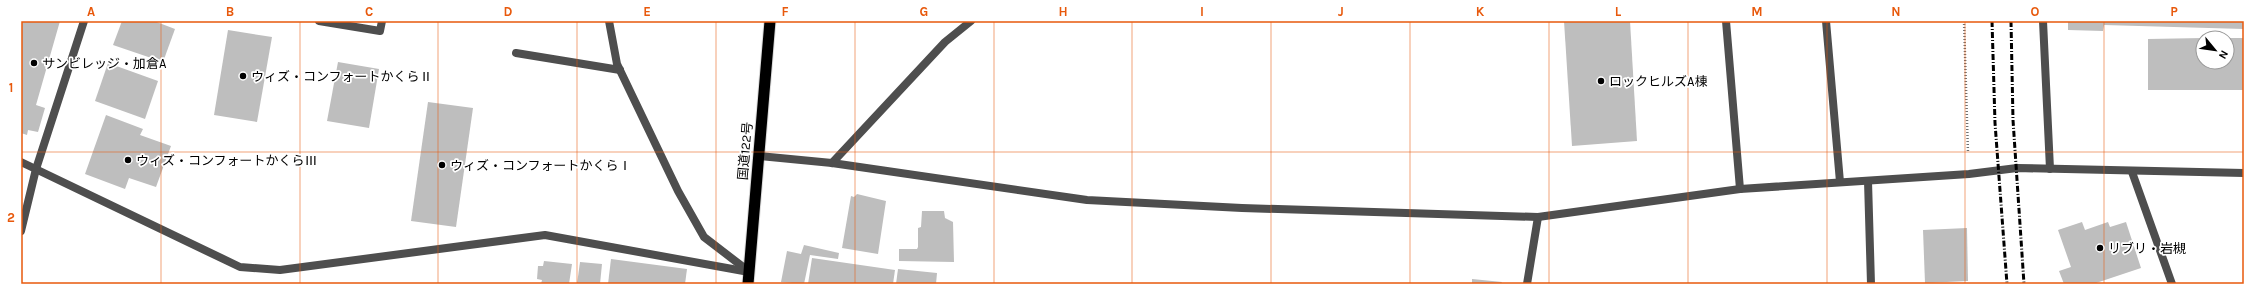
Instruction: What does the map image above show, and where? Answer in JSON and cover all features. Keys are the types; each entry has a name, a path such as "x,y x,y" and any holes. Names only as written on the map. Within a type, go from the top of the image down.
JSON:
{"highway":[{"name":"国道122号","path":"748,284 770,21"}],"street":[{"path":"21,231 36,169 84,21"},
{"path":"319,21 380,31 382,21"},
{"path":"609,21 616,64 678,191 704,237 749,272"},
{"path":"832,163 945,42 971,21"},
{"path":"1726,21 1740,189"},
{"path":"1826,21 1840,182"},
{"path":"2043,21 2050,169"},
{"path":"516,53 620,70"},
{"path":"759,156 832,163 1087,200 1250,208 1538,216 1740,189 1969,174 2017,168 2132,172 2244,173"},
{"path":"21,162 240,267 280,270 545,235 749,272"},
{"path":"2132,172 2172,284"},
{"path":"1868,181 1872,284"},
{"path":"1527,284 1538,216"}],"path":[{"path":"1964,21 1969,174"}],"building":[{"name":"サンビレッジ・加倉A","path":"21,21 60,21 36,105 45,108 38,132 28,130 27,135 21,133"},
{"path":"122,21 154,21 175,29 163,62 113,45"},
{"name":"ロックヒルズA棟","path":"1564,21 1630,21 1637,141 1572,146"},
{"path":"2068,21 2244,21 2244,29 2104,25 2103,31 2068,30"},
{"name":"ウィズ・コンフォートかくらⅡ","path":"228,30 272,37 257,122 214,115"},
{"path":"2195,38 2195,70 2235,70 2235,38 2244,38 2244,90 2148,90 2148,39"},
{"path":"338,62 379,69 369,128 327,121"},
{"path":"108,63 158,81 145,119 95,101"},
{"name":"ウィズ・コンフォートかくらⅠ","path":"428,102 473,108 456,227 411,221"},
{"name":"ウィズ・コンフォートかくらⅢ","path":"106,115 143,129 140,135 171,146 156,187 129,178 125,189 85,174"},
{"path":"857,194 886,201 878,254 842,248 851,196 854,197"},
{"path":"922,211 944,211 945,218 953,222 954,262 899,261 899,249 917,249 918,247 918,228 921,227"},
{"name":"リブリ・岩槻","path":"2082,222 2085,230 2108,222 2110,227 2126,222 2141,268 2093,284 2064,284 2059,271 2071,267 2058,230"},
{"path":"1967,228 1968,281 1925,283 1923,230"},
{"path":"804,245 839,253 838,259 810,255 804,284 781,282 787,251 801,254"},
{"path":"812,258 895,270 893,284 808,284"},
{"path":"611,259 687,269 685,284 608,284"},
{"path":"544,261 572,264 569,284 541,284 542,280 537,279 538,266 543,266"},
{"path":"580,262 602,264 600,284 577,284"},
{"path":"898,269 937,273 936,284 896,284"},
{"path":"1472,279 1502,282 1501,284 1472,284"}],"railway":[{"path":"1992,21 1995,123 2007,284"},
{"path":"2011,21 2013,120 2024,284"}],"place":[{"name":"サンビレッジ・加倉A","path":"34,63"},
{"name":"ウィズ・コンフォートかくらⅡ","path":"243,76"},
{"name":"ロックヒルズA棟","path":"1601,81"},
{"name":"ウィズ・コンフォートかくらⅢ","path":"128,160"},
{"name":"ウィズ・コンフォートかくらⅠ","path":"442,165"},
{"name":"リブリ・岩槻","path":"2100,248"}]}
